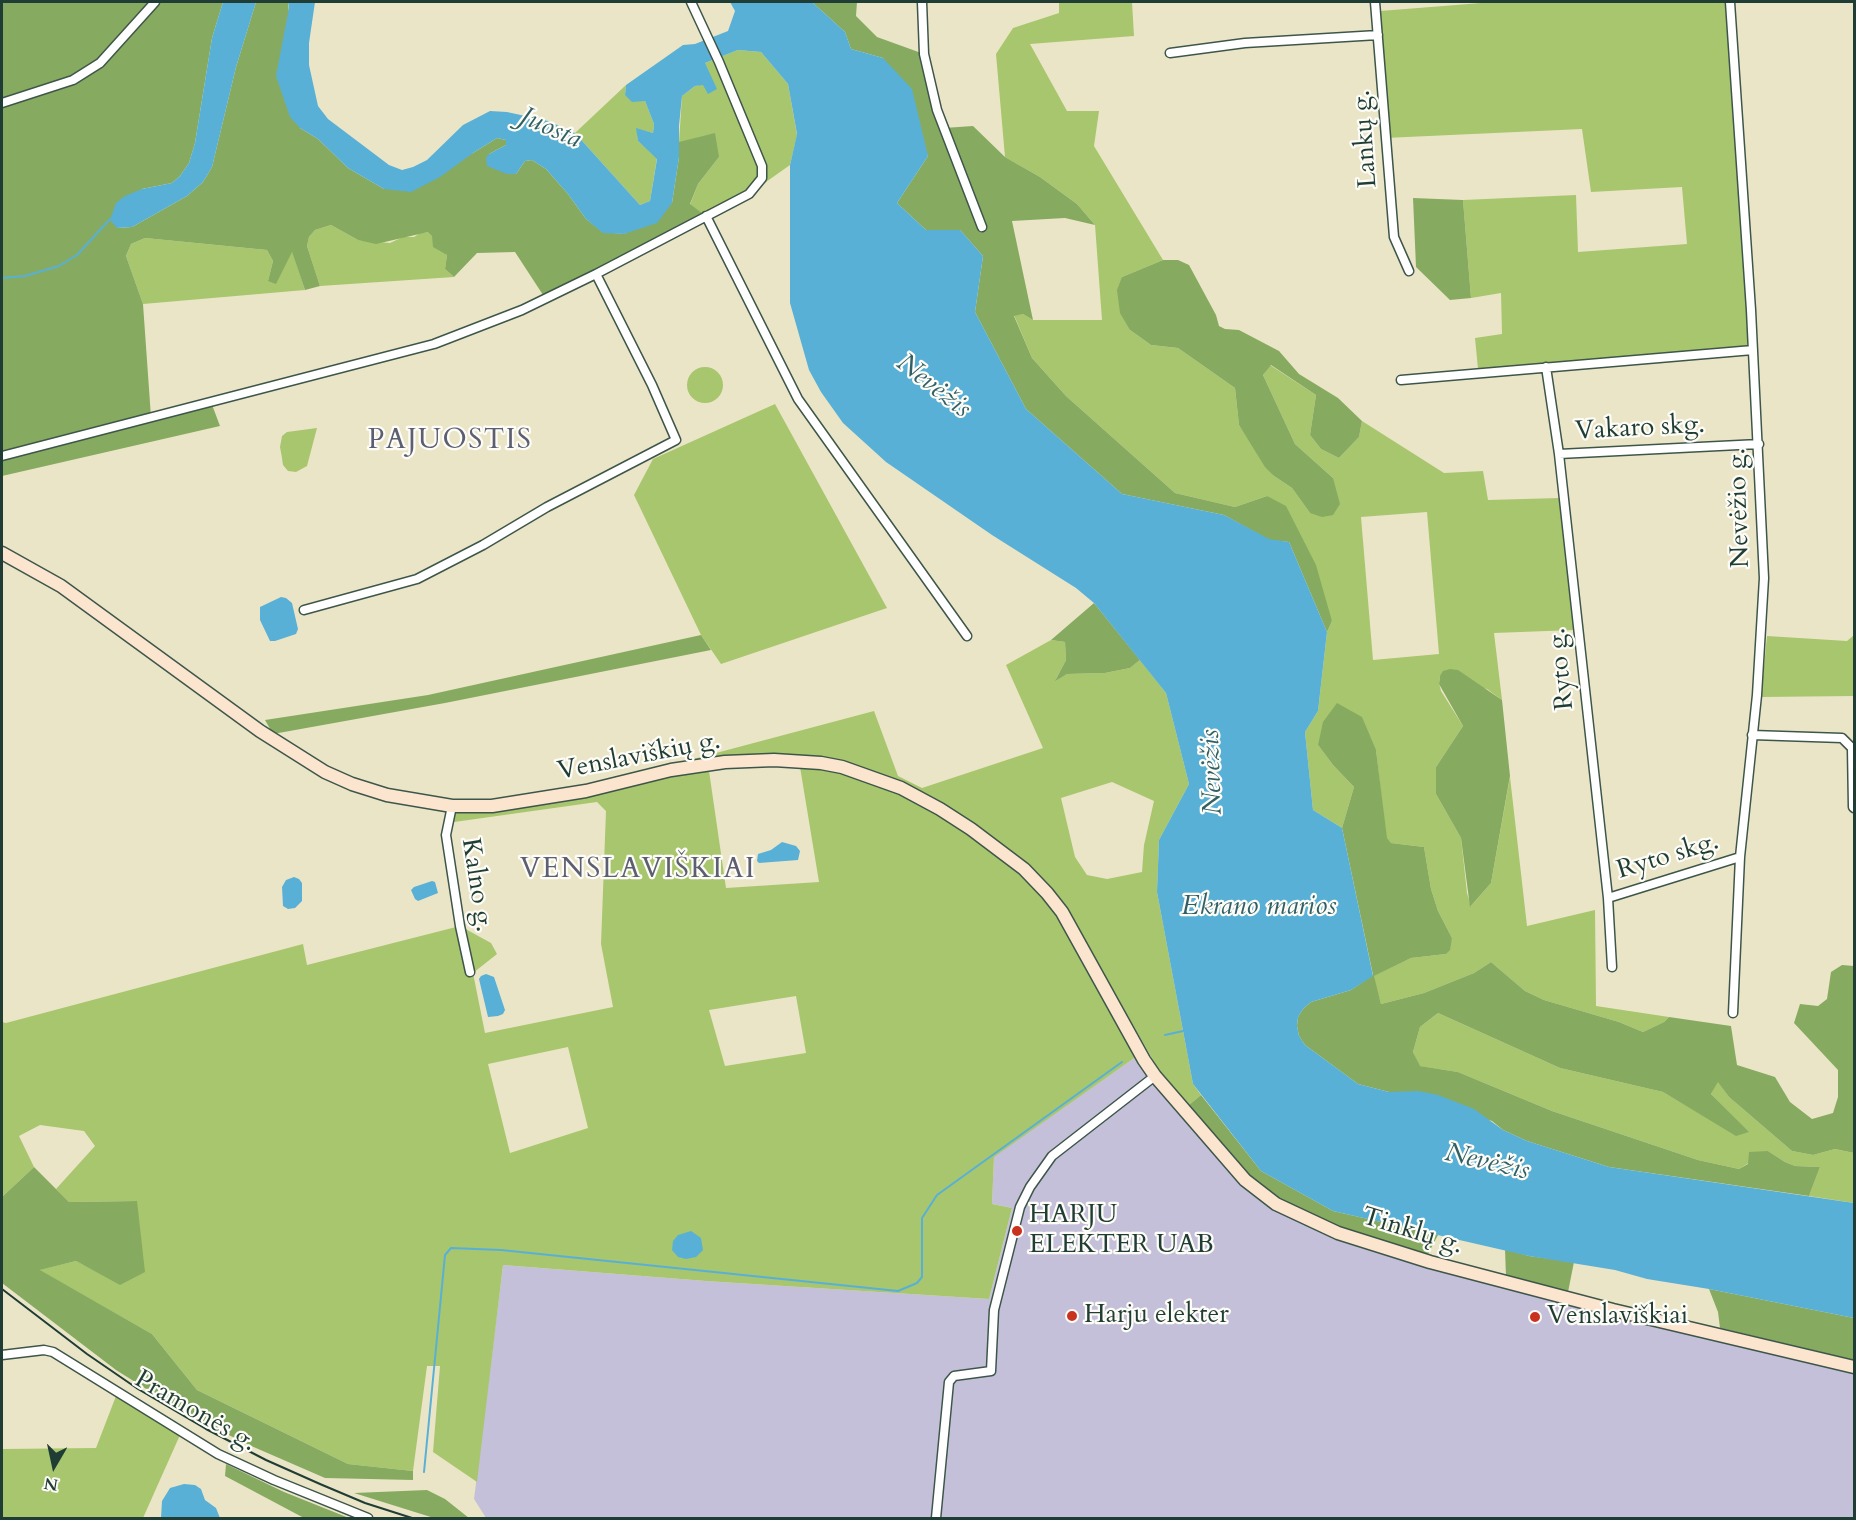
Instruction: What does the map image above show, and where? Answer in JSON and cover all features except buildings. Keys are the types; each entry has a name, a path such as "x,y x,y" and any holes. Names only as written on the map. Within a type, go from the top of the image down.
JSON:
{"main road":[{"name":"Venslaviškių g.","path":"2,553 61,586 260,731 325,772 352,784 410,800 452,806 492,806 586,791 671,770 725,762 774,760 821,763 842,767 901,788 940,809 1007,856 1024,869 1047,893 1062,912 1083,948"},
{"name":"Tinklų g.","path":"1083,948 1155,1076 1245,1180 1276,1204 1338,1233 1464,1272 1602,1308 1854,1367"}],"street":[{"path":"2,103 73,80 100,63 155,2"},
{"path":"2,456 434,344 522,310 749,194 762,178 762,166 708,35 691,2"},
{"path":"922,2 924,54 937,110 982,227"},
{"name":"Lankų g.","path":"1375,2 1394,237 1409,271"},
{"name":"Nevėžio g.","path":"1730,2 1759,444 1764,578 1762,635 1740,857 1733,1013"},
{"path":"1170,53 1245,43 1377,35"},
{"path":"706,216 798,399 967,636"},
{"path":"304,610 417,579 547,507 676,440 652,385 596,274"},
{"path":"1401,380 1753,350"},
{"name":"Ryto g.","path":"1546,367 1559,454 1608,898 1612,967"},
{"name":"Vakaro skg.","path":"1559,454 1759,444"},
{"path":"1752,735 1842,738 1853,748 1854,808"},
{"name":"Kalno g.","path":"452,806 446,835 460,926 470,972"},
{"name":"Ryto skg.","path":"1608,898 1740,857"},
{"path":"936,1518 949,1382 954,1376 990,1371 994,1310 1020,1207 1052,1156 1155,1076"},
{"name":"Pramonės g.","path":"2,1355 44,1350 53,1352 218,1454 273,1480 368,1518"}],"shaded area":[{"path":"1137,1056 1270,1206 1468,1278 1607,1315 1854,1373 1854,1518 486,1518 474,1499 503,1265 989,1299 1012,1208 992,1204 994,1156"}],"green space":[{"path":"2,2 223,2 212,38 195,143 189,163 172,183 142,189 117,228 132,227 187,196 203,182 212,167 236,67 256,2 288,2 300,128 318,139 348,168 384,189 473,153 497,138 506,140 506,145 489,154 516,174 525,161 532,160 546,169 586,219 603,232 624,234 672,203 679,142 715,133 719,157 698,184 690,204 706,216 545,298 515,252 477,253 454,277 445,269 447,255 433,247 432,236 428,232 376,244 358,240 331,225 315,230 309,237 307,246 320,286 305,290 292,252 276,284 268,281 273,261 267,250 145,238 131,244 126,256 143,304 151,417 211,402 220,426 2,476"},
{"path":"812,2 857,2 856,16 877,37 924,54 944,128 973,126 1005,157 1040,177 1077,204 1095,225 1065,218 1012,221 1033,320 1023,314 1014,316 1032,358 1066,396 1175,493 1235,507 1267,496 1286,506 1316,565 1332,621 1327,632 1289,542 1269,540 1224,515 1122,494 1026,409 975,312 983,256 960,230 926,230 897,203 928,156 883,58 851,49 845,32"},
{"path":"1059,2 1132,2 1134,36 1030,44 1067,111 1099,111 1094,146 1163,260 1122,277 1130,330 1151,345 1178,348 1235,388 1239,425 1274,476 1292,488 1310,513 1333,478 1295,444 1263,375 1270,365 1316,395 1310,435 1321,449 1339,458 1359,437 1362,421 1444,473 1483,471 1488,500 1559,498 1574,630 1494,633 1502,700 1487,689 1440,676 1441,691 1463,726 1436,767 1436,794 1461,838 1467,893 1471,906 1491,883 1510,777 1527,926 1595,910 1596,1006 1669,1017 1664,1022 1643,1032 1619,1022 1544,1000 1525,991 1491,962 1474,973 1424,993 1381,1004 1373,976 1411,958 1446,954 1452,938 1438,911 1431,889 1424,847 1391,843 1386,838 1376,750 1318,745 1354,787 1342,828 1313,810 1305,732 1318,711 1327,632 1332,621 1267,496 1235,507 1175,493 1066,396 1032,358 1014,315 1023,314 1033,320 1102,320 1095,225 1077,204 1040,177 1005,157 996,54 1013,28 1059,13","holes":["1427,512 1439,654 1373,660 1361,517"]},
{"path":"1494,2 1730,2 1746,239 1742,243 1748,311 1747,348 1478,369 1475,338 1502,334 1501,293 1471,298 1463,200 1576,195 1578,252 1687,244 1682,187 1591,192 1582,129 1385,138 1384,66 1380,11"},
{"path":"738,50 761,52 788,84 797,135 790,165 749,194 706,216 690,205 698,184 719,157 679,142 682,96 695,86 703,84 705,63"},
{"path":"626,85 625,95 645,101 654,124 653,133 637,129 638,141 657,158 650,201 640,205 575,133"},
{"path":"1413,198 1463,200 1471,298 1450,300 1416,267"},
{"path":"331,225 358,240 390,243 403,237 414,237 420,233 429,232 447,255 445,269 454,277 320,286 307,246 309,237 315,230"},
{"path":"145,238 267,250 273,261 268,281 292,251 305,290 143,304 126,256 131,244"},
{"path":"1163,260 1178,260 1189,265 1216,315 1219,326 1239,330 1279,351 1299,374 1338,398 1362,421 1359,437 1339,458 1321,449 1310,435 1316,395 1271,365 1263,375 1295,444 1333,478 1340,504 1333,515 1322,517 1310,513 1292,488 1265,467 1239,425 1235,388 1178,348 1151,345 1130,330 1120,313 1117,290 1122,277"},
{"path":"705,367 718,372 723,385 718,398 705,403 692,398 687,385 692,372"},
{"path":"775,404 887,608 721,664 701,635 634,495 653,459"},
{"path":"317,428 307,466 296,472 288,471 283,465 280,447 282,436 287,432"},
{"path":"1094,603 1140,660 1130,668 1105,673 1067,674 1055,681 1066,660 1065,642 1051,640"},
{"path":"701,635 711,650 445,703 273,734 265,720 428,695"},
{"path":"1854,635 1854,696 1761,697 1767,636 1847,641"},
{"path":"1051,640 1065,642 1066,660 1056,679 1067,674 1105,673 1130,668 1140,660 1166,693 1189,784 1159,840 1157,892 1193,1084 1201,1095 1189,1105 1157,1067 1069,913 1022,861 996,839 959,815 817,759 741,755 686,761 874,711 898,776 922,788 1043,748 1006,665","holes":["1112,782 1154,801 1144,845 1142,872 1107,879 1087,875 1075,857 1061,798"]},
{"path":"1458,670 1502,700 1510,776 1491,883 1470,907 1461,838 1436,794 1436,767 1463,726 1439,684 1443,671"},
{"path":"1337,703 1362,717 1376,750 1387,838 1391,843 1424,847 1431,889 1438,911 1452,938 1450,950 1446,954 1411,958 1374,976 1381,1004 1424,993 1474,973 1491,962 1525,991 1544,1000 1619,1022 1643,1032 1664,1022 1669,1017 1731,1026 1737,1065 1775,1077 1790,1102 1812,1119 1833,1113 1838,1097 1838,1070 1794,1023 1800,1004 1818,1006 1827,999 1831,972 1842,965 1854,966 1854,1153 1835,1149 1813,1155 1792,1151 1729,1097 1718,1082 1711,1094 1749,1132 1736,1136 1663,1092 1560,1068 1438,1013 1420,1027 1413,1052 1420,1066 1458,1072 1552,1111 1698,1160 1739,1169 1748,1164 1749,1152 1768,1151 1795,1166 1820,1167 1809,1196 1609,1167 1527,1141 1503,1130 1492,1121 1402,1093 1358,1084 1305,1045 1299,1036 1297,1026 1298,1017 1303,1009 1311,1002 1351,990 1373,975 1342,828 1354,787 1318,745 1323,722"},
{"path":"799,761 821,763 940,809 1047,893 1137,1056 994,1157 992,1204 1012,1208 989,1299 503,1265 477,1482 433,1452 440,1366 427,1366 413,1471 348,1464 197,1390 152,1334 39,1270 76,1261 120,1284 136,1201 69,1202 56,1189 95,1146 84,1131 40,1125 19,1136 34,1167 2,1197 2,1022 6,1023 303,944 307,965 460,926 491,943 497,954 473,973 485,1033 613,1007 601,944 606,811 597,802 447,823 452,806 492,806 708,764 726,888 819,882","holes":["796,996 806,1053 725,1066 709,1010","568,1047 588,1128 510,1153 488,1064"]},
{"path":"1438,1013 1560,1068 1663,1092 1736,1135 1748,1132 1711,1094 1718,1081 1729,1097 1792,1151 1813,1155 1835,1149 1854,1153 1854,1203 1809,1196 1820,1167 1795,1166 1768,1151 1739,1169 1698,1160 1552,1111 1458,1072 1419,1066 1413,1052 1420,1027"},
{"path":"1201,1095 1261,1171 1333,1211 1438,1235 1427,1256 1342,1229 1297,1209 1265,1189 1249,1176 1189,1105"},
{"path":"34,1167 69,1202 137,1201 145,1272 120,1285 76,1261 40,1270 152,1334 197,1390 348,1464 413,1471 413,1480 325,1478 249,1445 188,1415 116,1370 2,1283 2,1197"},
{"path":"1505,1249 1529,1256 1574,1262 1568,1292 1506,1277"},
{"path":"1709,1289 1854,1318 1854,1360 1720,1328 1718,1312"},
{"path":"116,1396 180,1435 143,1518 2,1518 2,1449 96,1448"},
{"path":"226,1464 284,1492 349,1518 304,1518 225,1476"},
{"path":"427,1490 445,1499 469,1518 434,1518 354,1493"}],"water":[{"path":"223,2 256,2 236,67 212,167 203,182 187,196 132,227 117,228 110,220 116,203 125,196 142,189 172,183 189,163 195,143 212,38"},
{"name":"Ekrano marios","path":"288,2 315,2 309,43 309,65 318,106 328,119 389,165 402,170 413,167 427,160 463,125 490,111 507,112 548,121 575,133 640,205 650,201 657,159 638,141 636,128 653,133 654,124 645,101 632,102 625,95 626,85 683,45 695,44 728,31 735,11 730,2 812,2 845,32 851,49 883,58 912,89 928,156 897,203 926,230 960,230 983,256 975,312 1026,409 1122,494 1224,515 1269,539 1289,542 1327,632 1318,711 1305,732 1313,810 1342,828 1373,976 1351,990 1311,1002 1303,1009 1298,1017 1297,1026 1299,1036 1305,1045 1358,1084 1389,1092 1418,1091 1438,1095 1474,1109 1503,1130 1527,1141 1609,1167 1854,1203 1854,1318 1647,1279 1615,1270 1529,1256 1333,1211 1261,1171 1193,1084 1157,892 1159,840 1189,784 1166,693 1094,603 1076,588 992,535 886,462 843,423 821,392 809,370 790,303 790,165 797,134 788,84 761,52 738,50 705,63 717,89 708,94 703,85 695,86 682,96 679,157 672,203 657,223 624,234 603,233 586,219 546,169 532,160 525,161 516,174 507,174 487,166 486,158 506,145 506,140 497,138 440,177 411,192 384,189 348,168 318,139 300,128 290,117 276,76 289,8"},
{"path":"281,597 292,603 298,629 296,634 270,641 260,620 260,607"},
{"path":"782,842 796,846 800,851 798,860 759,863 757,861 758,854 771,850"},
{"path":"294,877 302,883 302,901 295,908 288,909 283,906 282,887 286,880"},
{"path":"432,881 435,882 438,893 418,901 415,899 411,890"},
{"path":"486,974 494,977 505,1010 498,1016 488,1017 479,979"},
{"path":"691,1231 701,1238 703,1250 696,1257 686,1259 678,1257 672,1250 673,1241 678,1235"},
{"path":"184,1484 195,1485 201,1489 205,1500 216,1508 220,1518 161,1518 162,1501 170,1488"}],"waterway":[{"name":"Juosta","path":"2,278 25,276 59,266 77,255 110,219"},
{"path":"1165,1035 1183,1031"},
{"path":"424,1472 445,1255 451,1248 501,1250 898,1291 917,1283 922,1277 922,1218 937,1195 1122,1062"}],"railway":[{"path":"2,1289 87,1354 138,1389 206,1429 266,1460 320,1484 365,1503 412,1518"}],"place":[{"name":"HARJU ELEKTER UAB","path":"1017,1231"},
{"name":"Harju elekter","path":"1072,1316"},
{"name":"Venslaviškiai","path":"1535,1317"}],"district":[{"name":"PAJUOSTIS","path":"450,442"},
{"name":"VENSLAVIŠKIAI","path":"638,871"}],"water label":[{"name":"Nevėžis","path":"933,387"},
{"name":"Nevėžis","path":"1213,772"},
{"name":"Nevėžis","path":"1487,1163"}]}
